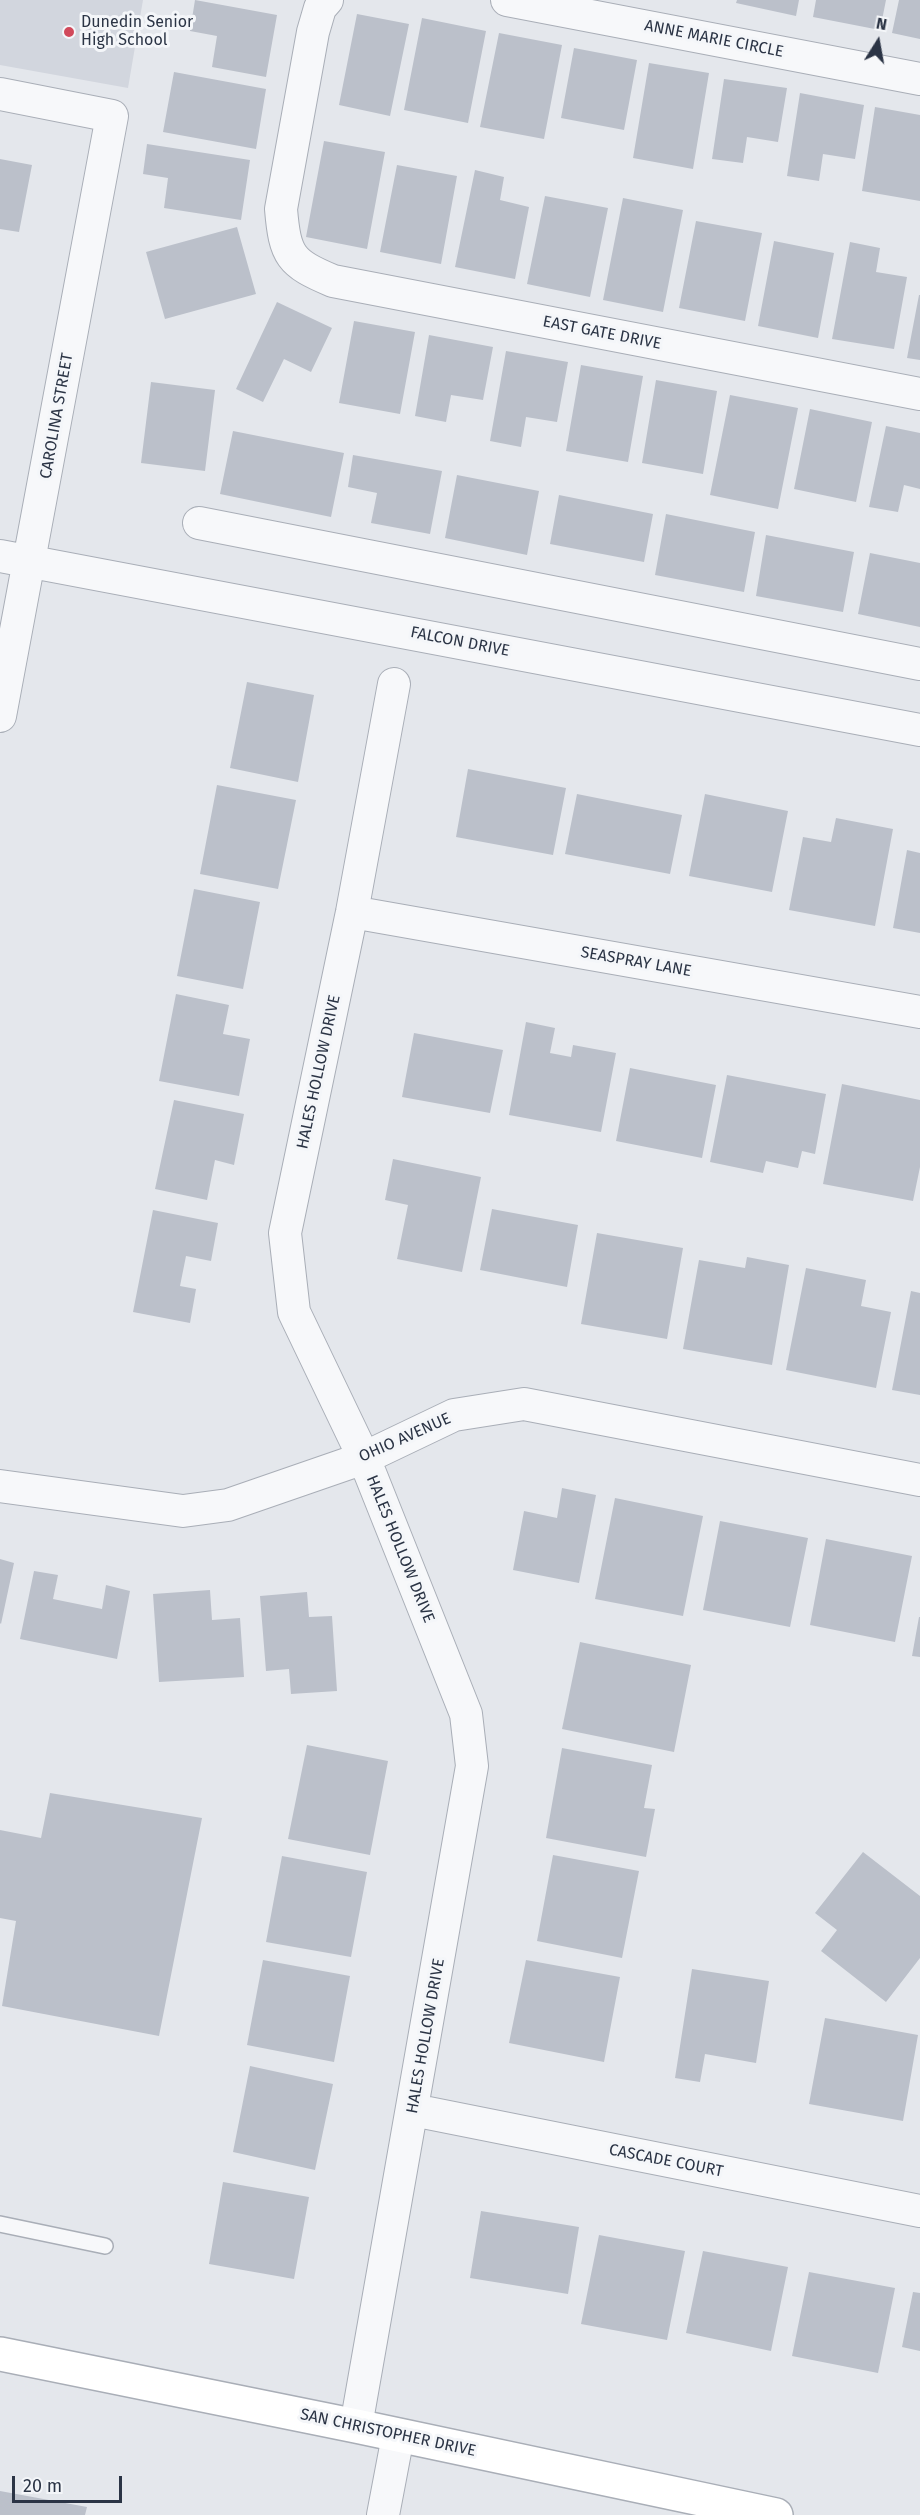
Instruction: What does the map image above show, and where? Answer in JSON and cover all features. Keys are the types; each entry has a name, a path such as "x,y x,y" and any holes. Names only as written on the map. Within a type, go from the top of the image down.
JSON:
{"street":[{"name":"EAST GATE DRIVE","path":"327,0 320,8 314,32 281,209 283,236 290,255 305,269 333,281 920,394"},
{"name":"ANNE MARIE CIRCLE","path":"507,0 920,79"},
{"name":"CAROLINA STREET","path":"0,94 112,116 0,716"},
{"path":"200,523 920,664"},
{"name":"FALCON DRIVE","path":"0,556 920,730"},
{"name":"HALES HOLLOW DRIVE","path":"356,2426 472,1766 466,1714 364,1458 294,1312 285,1233 352,912 394,684"},
{"name":"SEASPRAY LANE","path":"352,912 920,1012"},
{"name":"OHIO AVENUE","path":"0,1486 183,1510 228,1505 364,1458 454,1415 524,1404 920,1480"},
{"name":"CASCADE COURT","path":"413,2110 920,2211"},
{"name":"SAN CHRISTOPHER DRIVE","path":"0,2354 356,2426 776,2515"},
{"path":"383,2515 399,2436"}],"lane":[{"path":"0,2224 105,2246"}],"shaded area":[{"name":"Dunedin Senior High School","path":"0,0 143,0 128,88 0,65"}],"building":[{"path":"195,0 277,15 266,77 212,67 217,36 190,31"},
{"path":"737,0 799,0 796,16 736,3"},
{"path":"816,0 886,0 880,30 813,17"},
{"path":"899,0 920,0 920,39 892,33"},
{"path":"357,14 409,24 390,116 339,105"},
{"path":"422,18 486,31 468,123 404,110"},
{"path":"499,33 562,45 544,139 480,127"},
{"path":"574,48 637,60 624,130 561,118"},
{"path":"649,63 709,73 693,169 633,158"},
{"path":"174,72 266,89 256,149 163,132"},
{"path":"724,79 787,88 778,142 747,137 743,163 712,159"},
{"path":"800,93 864,105 855,159 823,154 819,181 787,176"},
{"path":"875,107 920,115 920,201 862,191"},
{"path":"324,141 385,152 367,249 306,237"},
{"path":"147,144 250,160 241,220 164,208 168,178 143,174"},
{"path":"0,159 32,165 19,232 0,229"},
{"path":"397,165 457,176 441,264 380,252"},
{"path":"475,170 504,177 500,200 529,207 515,279 455,267"},
{"path":"545,196 608,208 590,297 527,284"},
{"path":"623,198 683,210 663,312 603,300"},
{"path":"696,221 762,233 745,321 679,308"},
{"path":"237,227 256,294 165,319 146,252"},
{"path":"774,241 834,253 818,338 758,326"},
{"path":"850,242 880,248 876,272 907,277 894,349 832,339"},
{"path":"920,295 920,360 907,358"},
{"path":"277,302 332,328 311,372 284,359 263,402 236,389"},
{"path":"354,321 415,332 400,414 339,403"},
{"path":"429,335 493,347 483,400 451,395 446,422 415,416"},
{"path":"506,351 568,362 557,422 526,417 521,447 490,441"},
{"path":"581,365 643,376 628,462 566,451"},
{"path":"656,380 717,391 703,474 642,463"},
{"path":"151,382 215,390 205,471 141,463"},
{"path":"730,395 798,408 778,509 710,495"},
{"path":"810,409 872,422 856,502 794,489"},
{"path":"886,426 920,433 920,489 904,485 898,512 869,507"},
{"path":"233,431 344,453 331,517 220,494"},
{"path":"353,455 442,471 430,534 371,523 377,493 348,487"},
{"path":"457,475 539,491 527,555 445,538"},
{"path":"559,495 653,514 644,562 550,544"},
{"path":"666,514 755,532 744,592 655,575"},
{"path":"766,535 854,552 843,612 756,596"},
{"path":"870,553 920,563 920,627 858,614"},
{"path":"247,682 314,695 298,782 230,768"},
{"path":"468,769 566,788 553,855 456,837"},
{"path":"217,785 296,800 278,889 200,874"},
{"path":"577,794 682,815 670,874 565,854"},
{"path":"705,794 788,811 772,892 689,876"},
{"path":"836,818 893,829 875,926 789,910 803,837 831,842"},
{"path":"907,850 920,853 920,933 893,928"},
{"path":"194,889 260,902 243,989 177,976"},
{"path":"176,994 229,1005 223,1034 250,1039 239,1096 159,1081"},
{"path":"526,1022 555,1028 550,1053 571,1057 573,1045 616,1053 601,1132 509,1115"},
{"path":"414,1033 503,1050 490,1113 402,1097"},
{"path":"630,1068 716,1085 702,1158 616,1141"},
{"path":"727,1075 826,1094 815,1154 802,1151 798,1168 766,1161 763,1173 710,1162"},
{"path":"842,1084 920,1100 920,1167 913,1201 823,1184"},
{"path":"174,1100 244,1114 234,1165 215,1160 207,1200 155,1189"},
{"path":"393,1159 481,1177 462,1272 397,1259 408,1205 385,1200"},
{"path":"492,1209 578,1225 567,1287 480,1270"},
{"path":"153,1210 218,1223 211,1261 186,1256 180,1286 196,1289 190,1323 133,1312"},
{"path":"597,1233 683,1248 667,1339 581,1324"},
{"path":"747,1257 789,1265 772,1365 683,1349 699,1260 745,1268"},
{"path":"806,1268 866,1280 861,1306 891,1312 876,1388 786,1370"},
{"path":"911,1291 920,1293 920,1395 892,1390"},
{"path":"562,1488 596,1495 579,1583 513,1570 524,1511 557,1518"},
{"path":"615,1498 703,1516 683,1616 595,1599"},
{"path":"720,1521 808,1538 790,1627 703,1610"},
{"path":"826,1539 912,1556 895,1642 810,1625"},
{"path":"0,1559 14,1563 1,1624 0,1623"},
{"path":"34,1571 58,1575 53,1599 102,1609 106,1585 130,1591 117,1659 20,1639"},
{"path":"210,1590 212,1620 240,1618 244,1677 159,1682 153,1594"},
{"path":"307,1592 309,1617 332,1616 337,1691 291,1694 289,1669 266,1671 260,1596"},
{"path":"920,1617 920,1657 912,1656"},
{"path":"580,1642 691,1665 674,1752 562,1729"},
{"path":"307,1745 388,1761 370,1855 288,1839"},
{"path":"562,1748 652,1765 644,1808 655,1809 646,1857 546,1838"},
{"path":"50,1793 202,1818 159,2036 2,2006 16,1921 0,1918 0,1830 41,1838"},
{"path":"863,1852 920,1896 920,1958 886,2002 821,1951 837,1930 815,1913"},
{"path":"553,1855 639,1871 622,1958 537,1941"},
{"path":"282,1856 367,1872 351,1957 266,1942"},
{"path":"263,1960 350,1976 334,2062 247,2045"},
{"path":"526,1960 620,1977 604,2062 509,2043"},
{"path":"692,1969 769,1981 756,2063 705,2054 700,2082 675,2078"},
{"path":"825,2018 918,2035 903,2121 809,2104"},
{"path":"250,2066 333,2084 315,2170 233,2152"},
{"path":"223,2182 309,2197 294,2279 209,2264"},
{"path":"481,2211 579,2227 568,2294 470,2278"},
{"path":"599,2235 685,2251 667,2340 581,2324"},
{"path":"703,2251 788,2267 771,2351 686,2333"},
{"path":"809,2272 895,2288 878,2373 792,2356"},
{"path":"913,2292 920,2293 920,2351 902,2347"},
{"path":"0,2491 87,2507 85,2515 0,2515"}],"place":[{"name":"Dunedin Senior High School","path":"69,32"}]}
